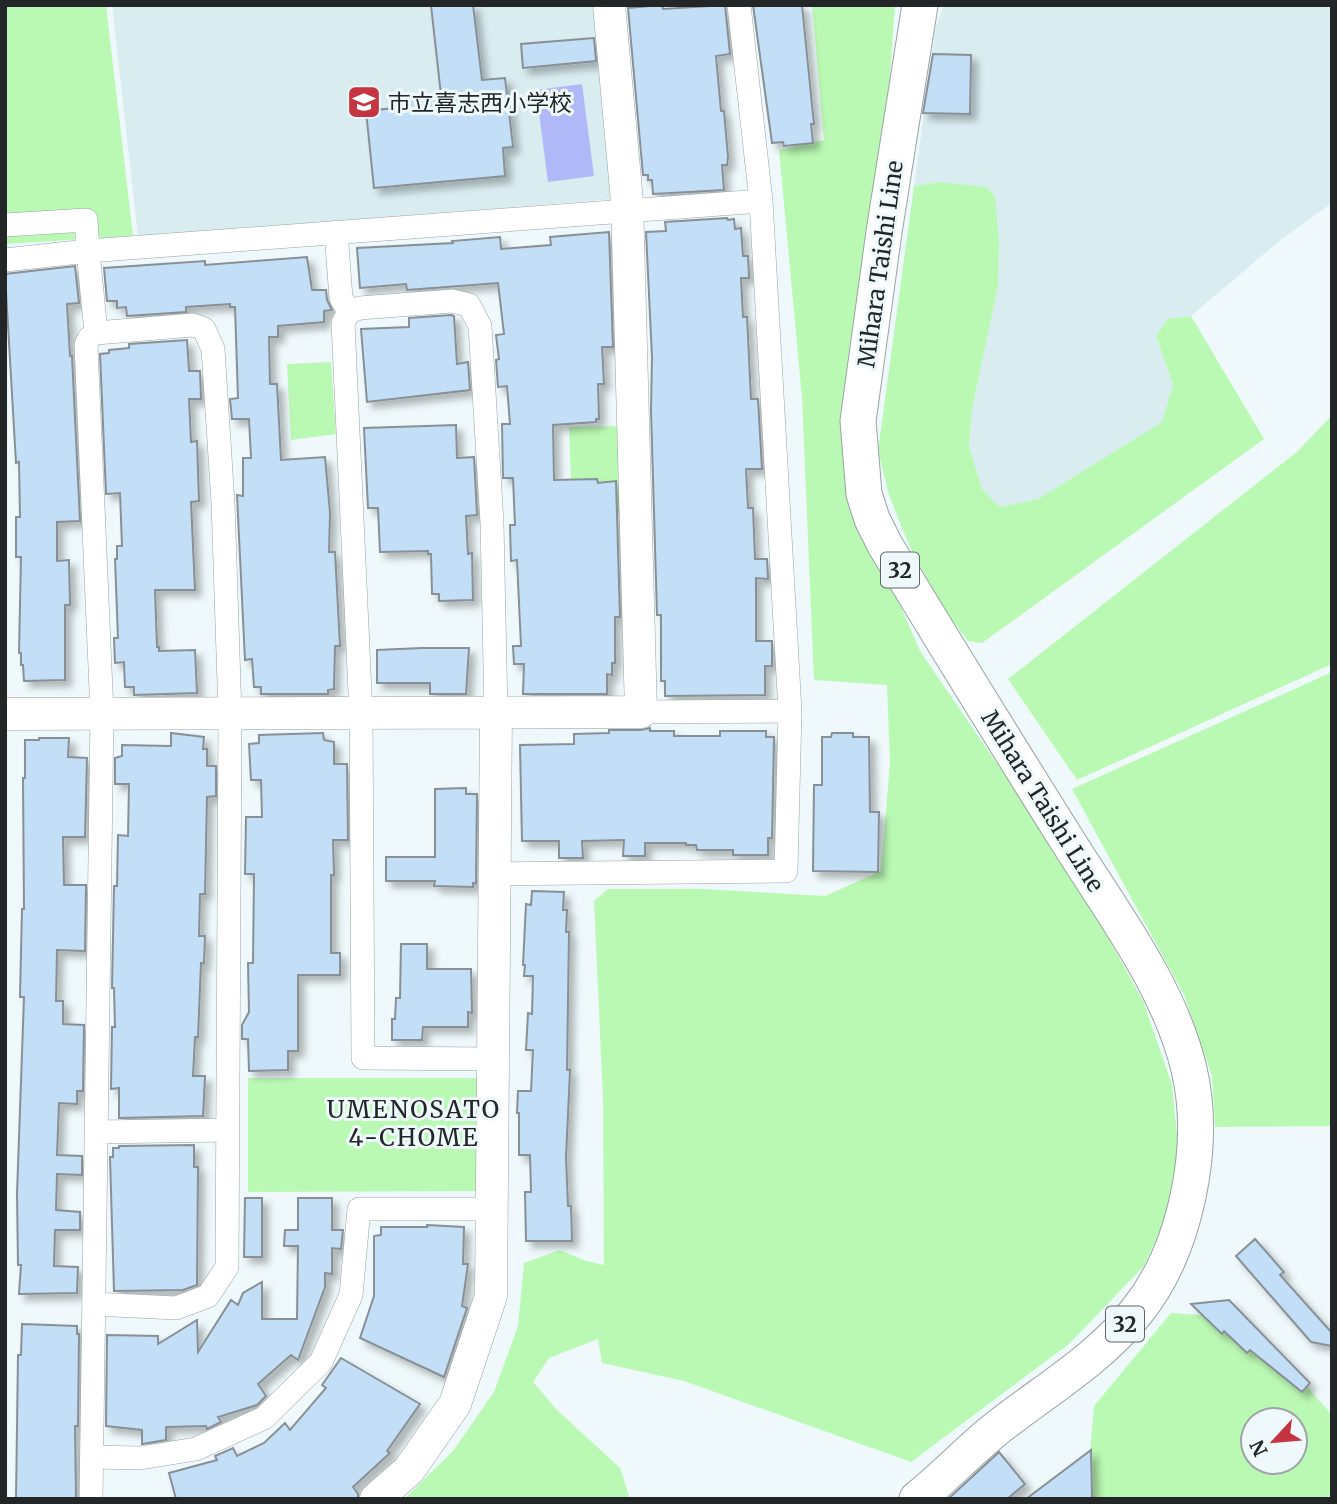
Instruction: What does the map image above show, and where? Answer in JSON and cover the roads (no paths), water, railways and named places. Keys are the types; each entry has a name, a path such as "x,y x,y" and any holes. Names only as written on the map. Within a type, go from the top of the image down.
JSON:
{"main road":[{"name":"Mihara Taishi Line","path":"917,1499 991,1433 1087,1361 1136,1312 1153,1289 1182,1224 1195,1128 1189,1070 1163,998 885,545 872,519 864,494 858,421 884,232 920,5"}],"street":[{"path":"609,5 627,210 641,712"},
{"path":"495,874 786,871 790,711 761,201 738,5"},
{"path":"8,260 88,251 761,201"},
{"path":"5,225 86,220 96,333"},
{"path":"336,232 341,298 349,312"},
{"path":"376,1499 409,1470 455,1404 491,1296 496,714 492,523 480,326 469,305 452,301 360,308 349,312 344,323 361,714 363,1058 493,1059"},
{"path":"92,1499 92,1457 96,1132 102,714 86,345 89,338 96,333 193,325 204,329 213,349 223,503 230,713 227,1267 208,1296 176,1308 94,1304"},
{"path":"5,714 790,711"},
{"path":"96,1132 228,1130"},
{"path":"92,1457 140,1458 197,1449 264,1418 321,1362 351,1295 359,1209 492,1209"}],"water":[{"path":"582,84 594,176 548,182 536,90"}],"place":[{"name":"市立喜志西小学校","path":"364,102"}],"district":[{"name":"UMENOSATO 4-CHOME","path":"414,1123"}]}
